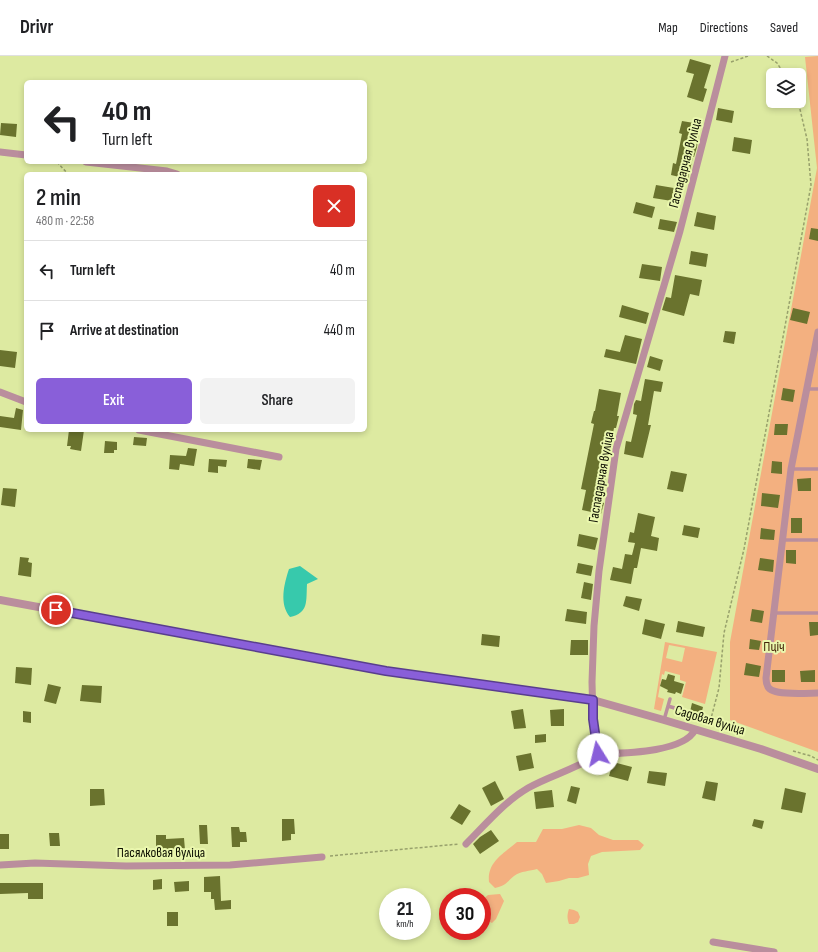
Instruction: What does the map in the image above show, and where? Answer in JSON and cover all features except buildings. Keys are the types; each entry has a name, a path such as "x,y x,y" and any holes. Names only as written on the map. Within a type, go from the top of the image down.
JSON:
{"street":[{"name":"Гаспадарчая вуліца","path":"598,754 593,719 592,682 594,626 598,579 616,449 680,231 725,56"},
{"path":"0,152 24,155"},
{"path":"104,164 170,172"},
{"path":"818,332 791,469 775,613 766,678 768,688 772,691 779,693 818,693"},
{"path":"0,392 24,401"},
{"path":"149,432 279,457"},
{"name":"Садовая вуліца","path":"0,600 386,671 593,700 761,749 818,769"},
{"path":"466,844 502,806 529,788 587,762 598,754 629,753 677,745 692,736 695,730"},
{"name":"Пасялковая вуліца","path":"0,865 35,864 126,866 230,864 322,856"},
{"path":"713,942 774,952"}],"lane":[{"path":"807,389 818,389"},
{"path":"791,469 818,469"},
{"path":"783,540 818,540"},
{"path":"775,613 818,613"},
{"path":"664,720 670,699"},
{"path":"668,706 681,710"}],"path":[{"path":"723,65 748,56"},
{"path":"767,56 777,63 780,68"},
{"path":"707,733 719,688 724,633 744,549 812,185 807,139 800,108"},
{"path":"59,164 66,172"},
{"path":"793,751 812,756 818,760"},
{"path":"322,856 466,844"}],"green space":[{"name":"Пціч","path":"818,56 818,752 730,720 730,642 817,168 805,57"},
{"path":"665,642 717,652 705,704 682,697 686,682 680,680 680,675 665,671 664,675 662,674 658,697 664,699 661,711 654,709","holes":["669,645 685,648 682,662 666,658"]},
{"path":"579,825 591,828 599,835 613,840 638,840 644,845 640,850 602,852 591,856 588,864 589,875 578,878 569,878 546,883 542,874 537,869 517,874 505,884 495,888 489,882 489,875 493,864 501,855 517,842 536,842 543,829 562,829"},
{"path":"500,894 504,901 496,919 492,923 491,922 491,895"},
{"path":"569,909 578,912 580,917 578,922 574,924 569,924"}],"water":[{"path":"300,566 318,579 307,584 306,601 301,613 290,617 284,606 284,587 289,569"}],"route":[{"path":"56,610 386,671 593,700 593,719 598,754"}]}
